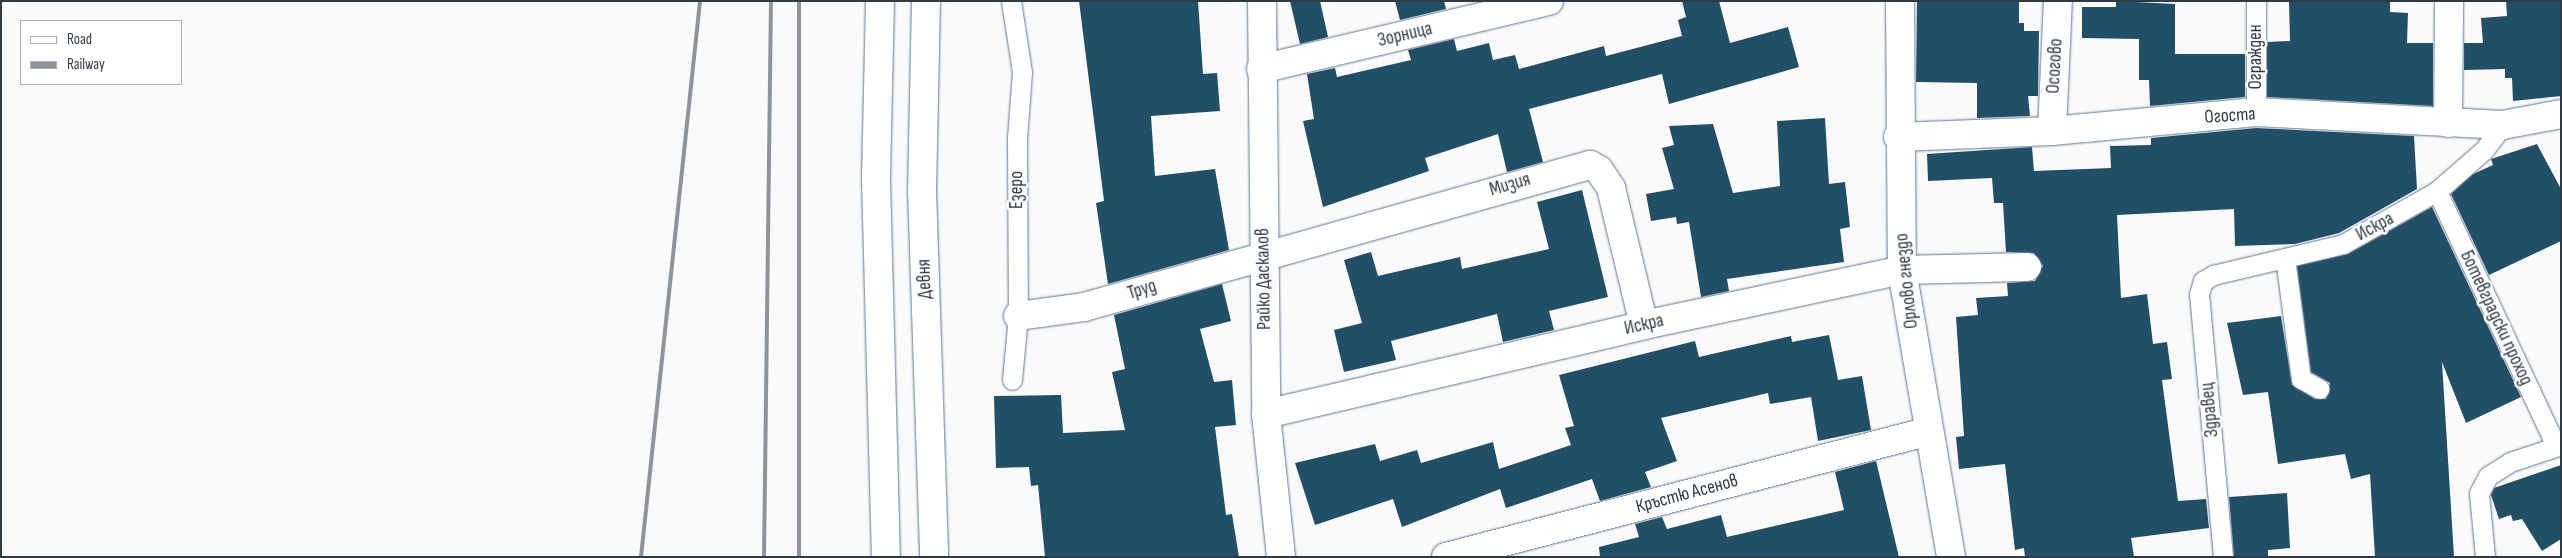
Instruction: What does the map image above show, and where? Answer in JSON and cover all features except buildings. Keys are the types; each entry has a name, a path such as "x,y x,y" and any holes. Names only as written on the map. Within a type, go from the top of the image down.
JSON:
{"street":[{"path":"880,1 876,179 886,557"},
{"name":"Девня","path":"926,1 922,190 934,557"},
{"name":"Райко Даскалов","path":"1262,1 1261,68 1266,414 1281,557"},
{"name":"Зорница","path":"1261,68 1549,1"},
{"name":"Орлово гнездо","path":"1900,1 1898,137 1902,270 1951,557"},
{"name":"Осогово","path":"2052,131 2058,1"},
{"path":"2448,123 2449,1"},
{"name":"Огоста","path":"1898,137 2052,131 2256,112 2503,125 2561,114"},
{"name":"Мизия","path":"1263,254 1590,165 1611,188 1644,325"},
{"name":"Труд","path":"1018,316 1084,307 1263,254"},
{"name":"Искра","path":"1266,414 1644,325 1902,270 2027,267"},
{"name":"Кръстю Асенов","path":"1446,557 1929,432"}],"lane":[{"name":"Езеро","path":"1011,1 1022,72 1017,138 1018,316 1012,380"},
{"name":"Огражден","path":"2256,1 2256,112"},
{"name":"Искра","path":"2218,274 2343,244 2437,191 2484,150 2503,125"},
{"name":"Ботевградски проход","path":"2437,191 2558,445"},
{"path":"2285,258 2301,379 2320,389"},
{"name":"Здравец","path":"2218,274 2203,281 2199,294 2223,557"},
{"path":"2484,557 2480,493 2488,476 2558,445"}],"railway":[{"path":"641,557 700,1"},
{"path":"764,557 771,1"},
{"path":"799,1 799,557"}]}
